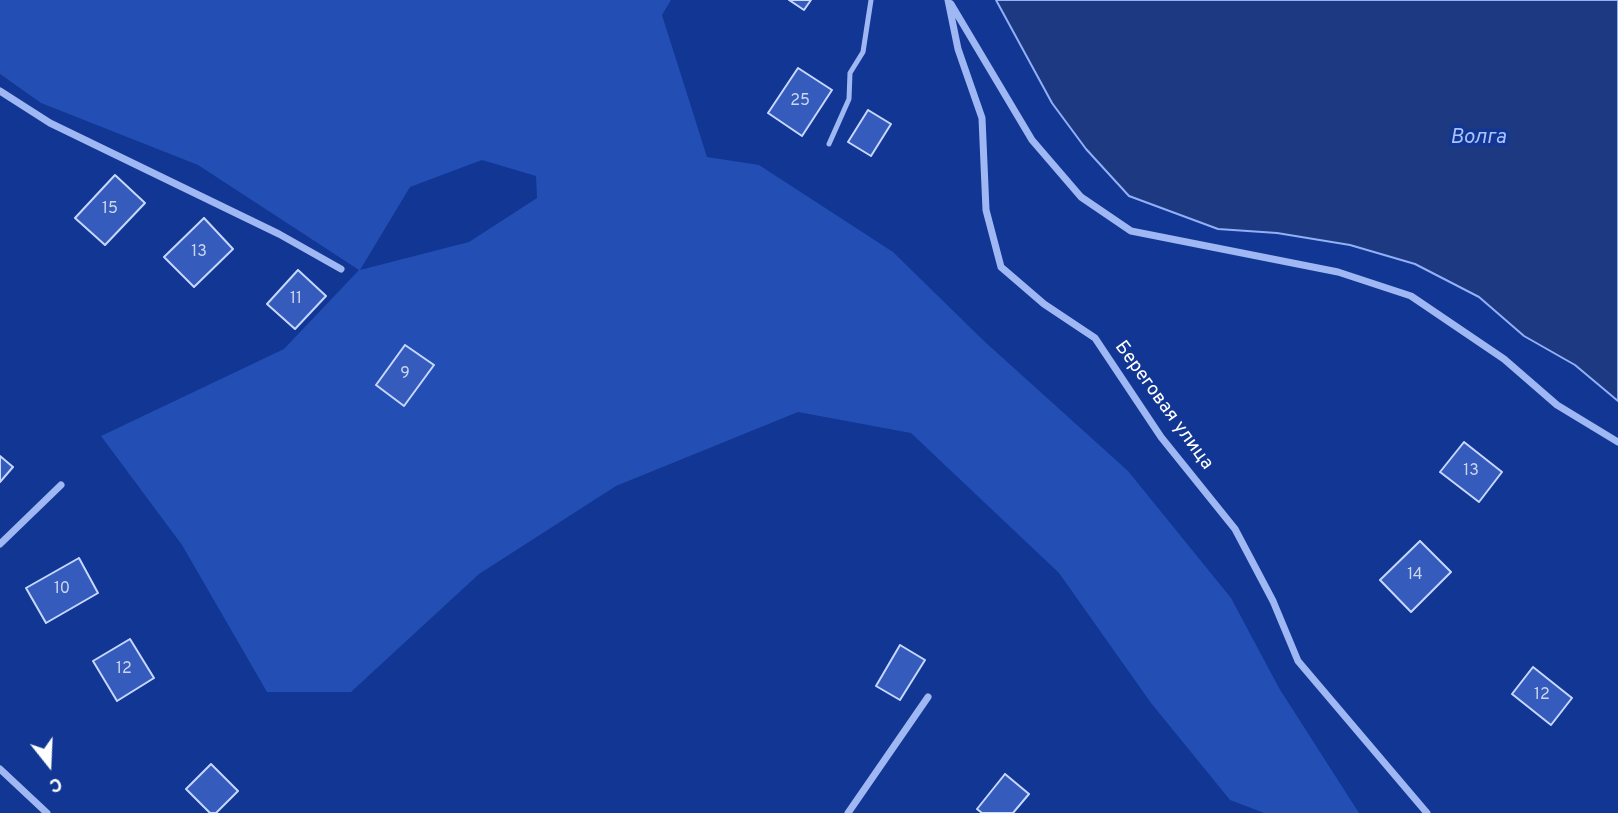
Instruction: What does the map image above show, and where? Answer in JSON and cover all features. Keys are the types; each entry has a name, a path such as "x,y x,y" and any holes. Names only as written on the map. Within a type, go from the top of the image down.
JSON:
{"street":[{"path":"948,0 1032,140 1081,197 1131,231 1338,272 1411,296 1504,359 1557,405 1618,442"},
{"name":"Береговая улица","path":"948,0 958,49 982,118 986,210 1001,267 1044,304 1095,338 1161,437 1235,528 1273,601 1298,661 1427,813"},
{"path":"0,91 50,122 279,234 341,269"},
{"path":"0,544 61,485"},
{"path":"848,813 928,697"},
{"path":"0,769 47,813"}],"lane":[{"path":"829,144 849,99 850,73 863,52 871,0"}],"shaded area":[{"path":"0,0 671,0 662,15 707,157 759,165 893,252 984,341 1128,471 1231,598 1279,688 1359,813 1264,813 1230,800 1151,703 1059,573 911,433 798,412 616,486 479,574 351,692 267,692 182,545 101,436 284,349 359,270 198,165 41,103 0,74","holes":["482,160 536,176 537,198 469,242 360,270 410,187"]}],"water":[{"name":"Волга","path":"996,0 1618,0 1618,401 1575,365 1524,336 1479,297 1415,264 1350,245 1277,233 1218,229 1129,196 1086,149 1052,103"}],"building":[{"path":"789,0 811,0 804,10"},
{"path":"798,68 832,90 802,136 768,113"},
{"path":"868,110 891,124 871,156 848,142"},
{"path":"115,175 145,203 105,245 75,218"},
{"path":"204,218 233,249 194,287 164,257"},
{"path":"298,270 326,296 295,329 267,304"},
{"path":"405,345 434,365 404,406 376,385"},
{"path":"1464,442 1502,472 1479,502 1440,472"},
{"path":"0,456 13,467 0,482"},
{"path":"1420,541 1451,572 1411,612 1380,580"},
{"path":"79,558 98,593 46,623 26,588"},
{"path":"130,639 154,678 117,701 93,661"},
{"path":"900,645 925,660 900,700 876,686"},
{"path":"1533,667 1572,698 1551,725 1512,694"},
{"path":"211,764 238,791 216,813 210,813 186,789"},
{"path":"1005,774 1029,794 1013,813 982,813 977,809"}]}
